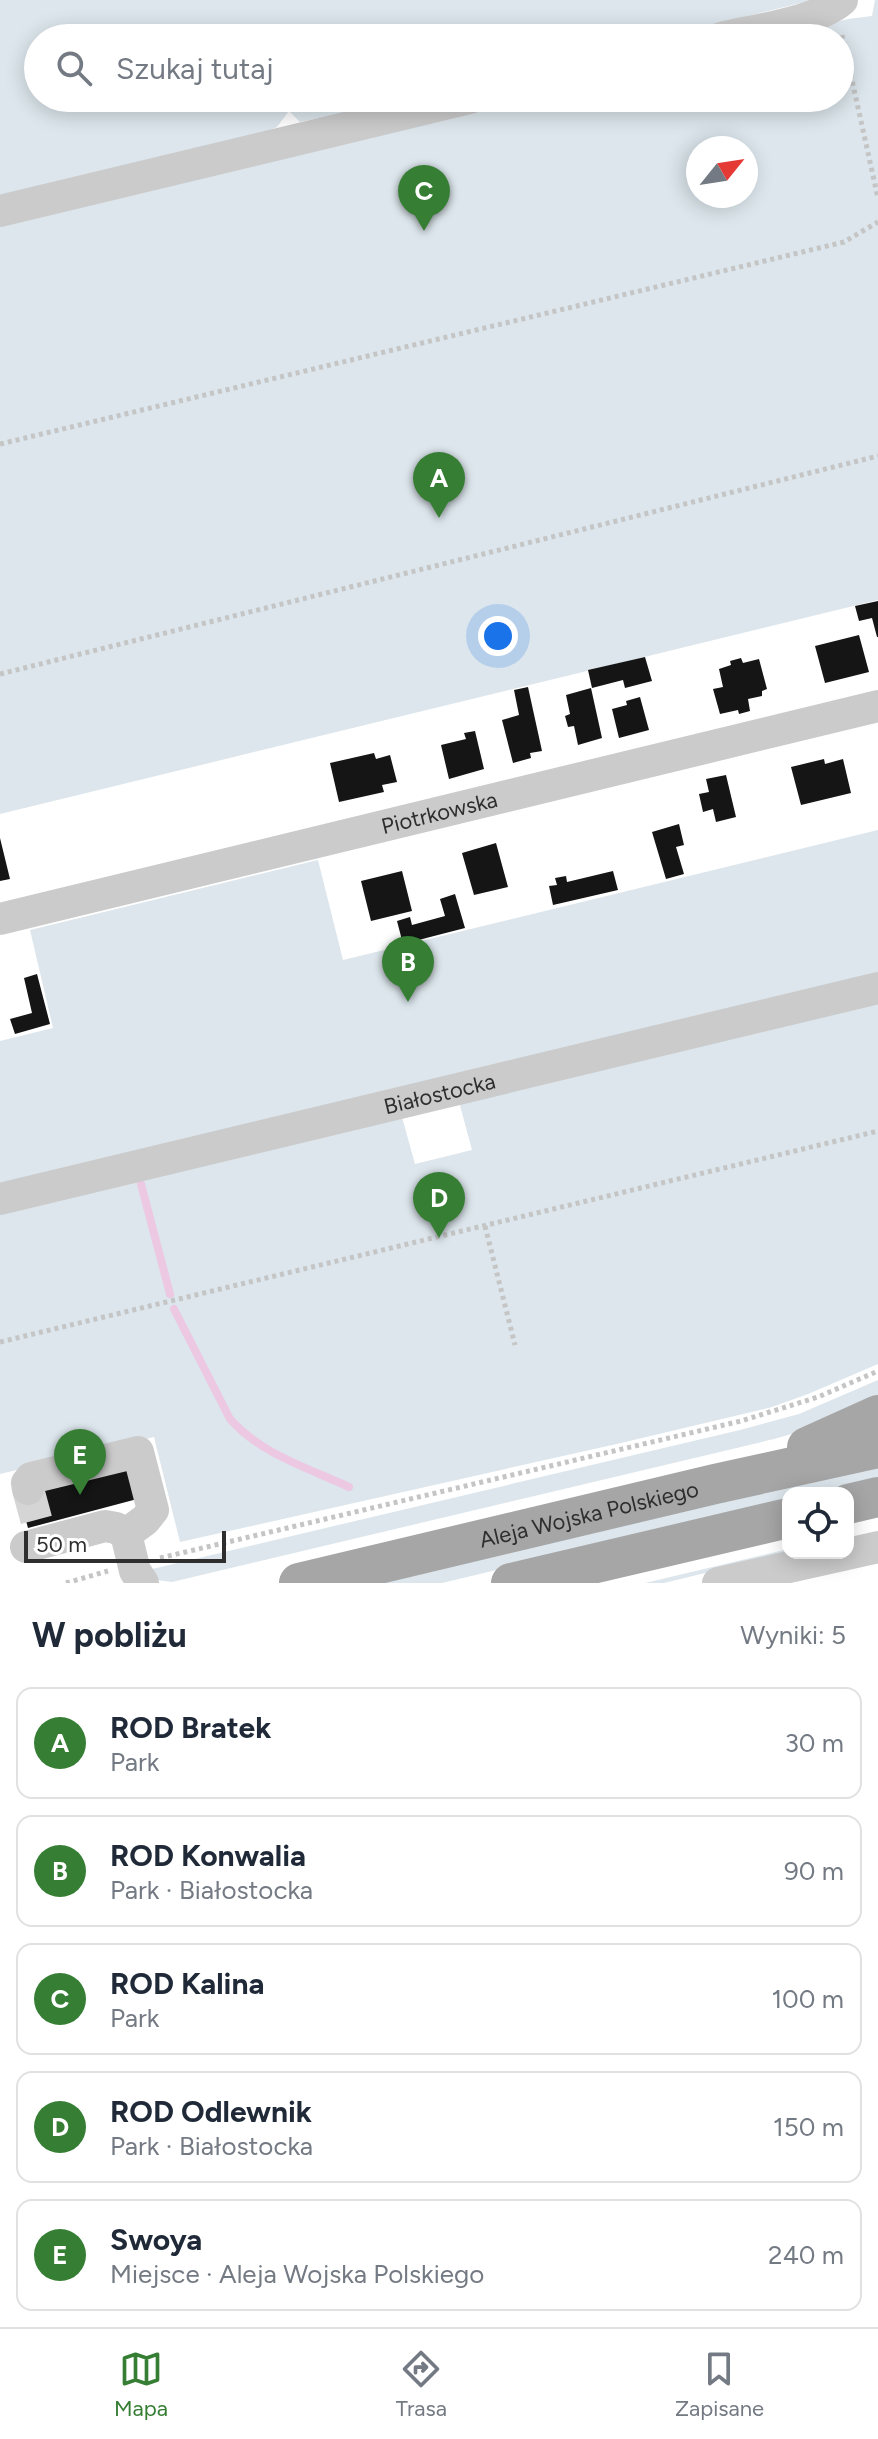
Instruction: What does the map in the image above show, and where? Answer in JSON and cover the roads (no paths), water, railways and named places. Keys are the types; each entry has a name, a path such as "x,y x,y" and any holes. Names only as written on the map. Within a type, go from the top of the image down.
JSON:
{"main road":[{"path":"715,1484 878,1415"},
{"name":"Aleja Wojska Polskiego","path":"299,1583 878,1448"},
{"path":"854,1503 878,1497"},
{"path":"511,1583 782,1519"}],"street":[{"path":"780,24 813,16 838,3"},
{"path":"0,211 412,112"},
{"name":"Piotrkowska","path":"0,919 878,706"},
{"name":"Białostocka","path":"0,1199 878,988"},
{"path":"28,1489 27,1483 31,1478 138,1452 153,1510 145,1520 134,1560"},
{"path":"37,1538 105,1526 116,1528 134,1560"},
{"path":"718,1583 878,1547"}],"waterway":[{"path":"141,1184 170,1294"},
{"path":"174,1309 230,1419 270,1451 349,1487"}],"tunnel":[{"path":"28,1489 38,1526"}],"place":[{"name":"ROD Kalina","path":"424,231"},
{"name":"ROD Bratek","path":"439,518"},
{"name":"ROD Konwalia","path":"408,1002"},
{"name":"ROD Odlewnik","path":"439,1238"},
{"name":"Swoya","path":"80,1495"}]}
